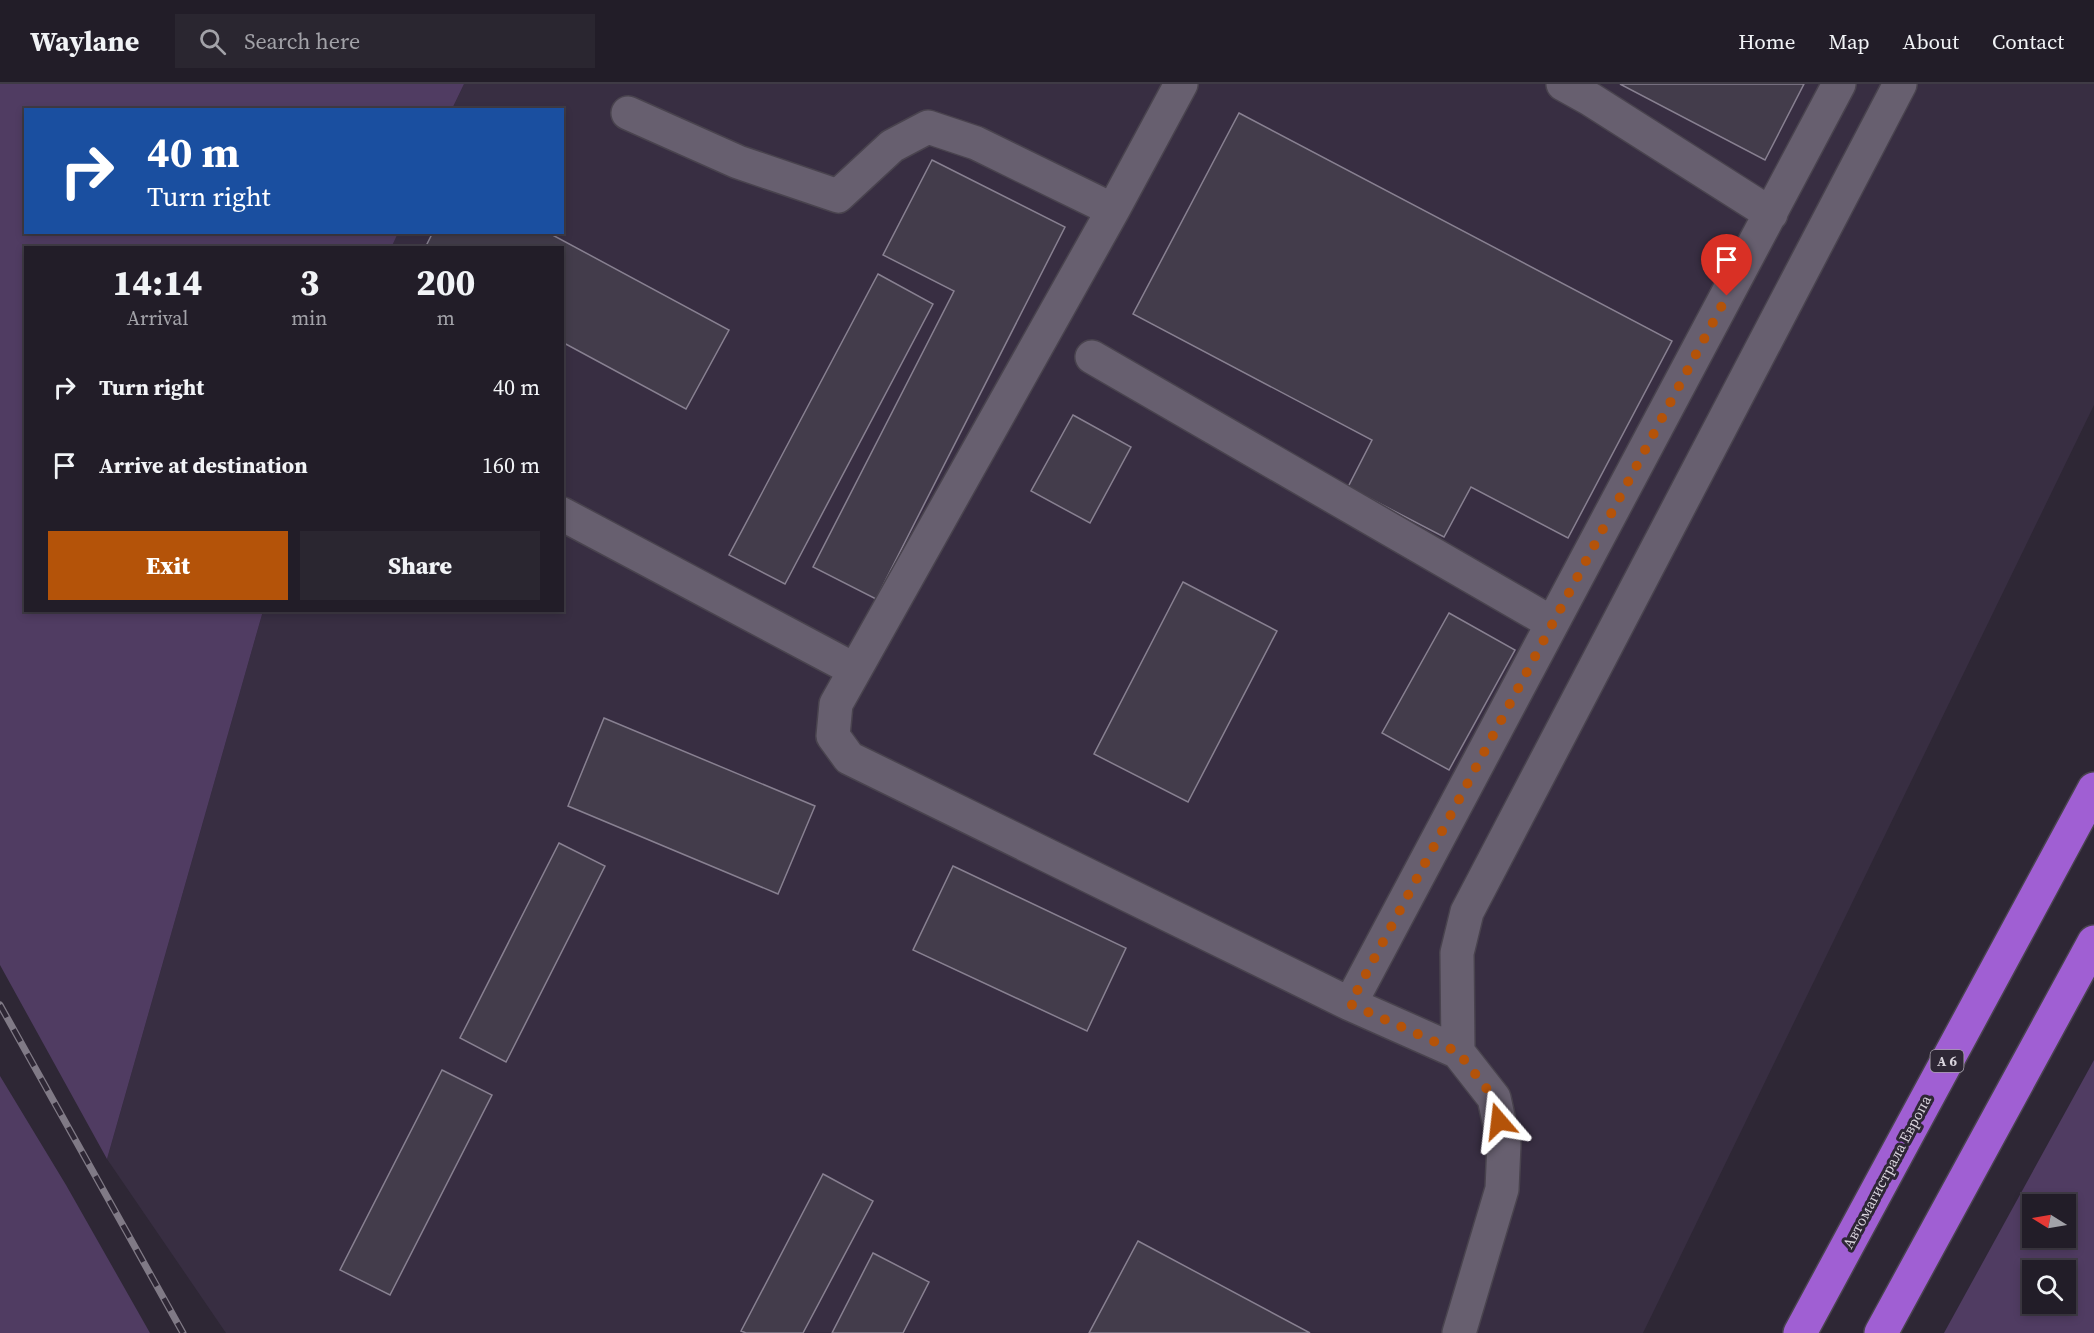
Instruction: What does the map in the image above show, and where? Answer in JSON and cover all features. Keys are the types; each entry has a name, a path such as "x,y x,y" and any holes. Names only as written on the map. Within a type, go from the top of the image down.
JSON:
{"highway":[{"name":"Автомагистрала Европа","path":"1800,1333 2094,789"},
{"path":"1881,1333 2094,942"}],"street":[{"path":"1180,84 1113,210 836,704 833,736 849,758 1350,1004 1458,1052 1494,1098 1503,1144 1502,1189 1459,1333"},
{"path":"1563,84 1771,214"},
{"path":"1350,1004 1839,84"},
{"path":"1458,1052 1457,953 1467,912 1899,84"},
{"path":"628,113 738,162 838,196 892,146 928,127 976,143 1113,210"},
{"path":"1092,357 1552,623"},
{"path":"564,515 855,670"}],"shaded area":[{"path":"0,84 464,84 452,108 24,108 24,234 398,234 392,246 24,246 24,612 263,612 107,1159 0,965"},
{"path":"464,84 2094,84 2094,405 1643,1333 226,1333 107,1159 263,612 564,612 564,246 392,246 398,234 564,234 564,108 452,108"},
{"path":"2094,1060 2094,1333 1944,1333"},
{"path":"0,1076 66,1185 150,1333 0,1333"}],"building":[{"path":"1620,84 1804,84 1765,160"},
{"path":"1239,113 1672,341 1568,538 1471,487 1444,537 1348,487 1372,440 1133,314"},
{"path":"932,160 1065,227 876,599 813,567 954,291 883,255"},
{"path":"432,234 551,234 729,330 686,409 564,343 564,246 426,246"},
{"path":"878,274 933,304 785,584 729,555"},
{"path":"1073,415 1131,447 1090,523 1031,491"},
{"path":"1183,582 1277,631 1188,802 1094,754"},
{"path":"1449,613 1515,650 1449,770 1382,733"},
{"path":"604,718 815,806 778,894 568,806"},
{"path":"559,843 605,866 506,1062 460,1038"},
{"path":"953,866 1126,948 1087,1031 913,950"},
{"path":"442,1070 492,1095 390,1295 340,1270"},
{"path":"823,1174 873,1201 803,1333 746,1333 741,1331"},
{"path":"1138,1241 1310,1333 1089,1333"},
{"path":"873,1253 929,1282 903,1333 832,1333"}],"railway":[{"path":"0,1005 183,1333"}],"route":[{"path":"1499,1121 1494,1098 1458,1052 1350,1004 1727,296"}]}
